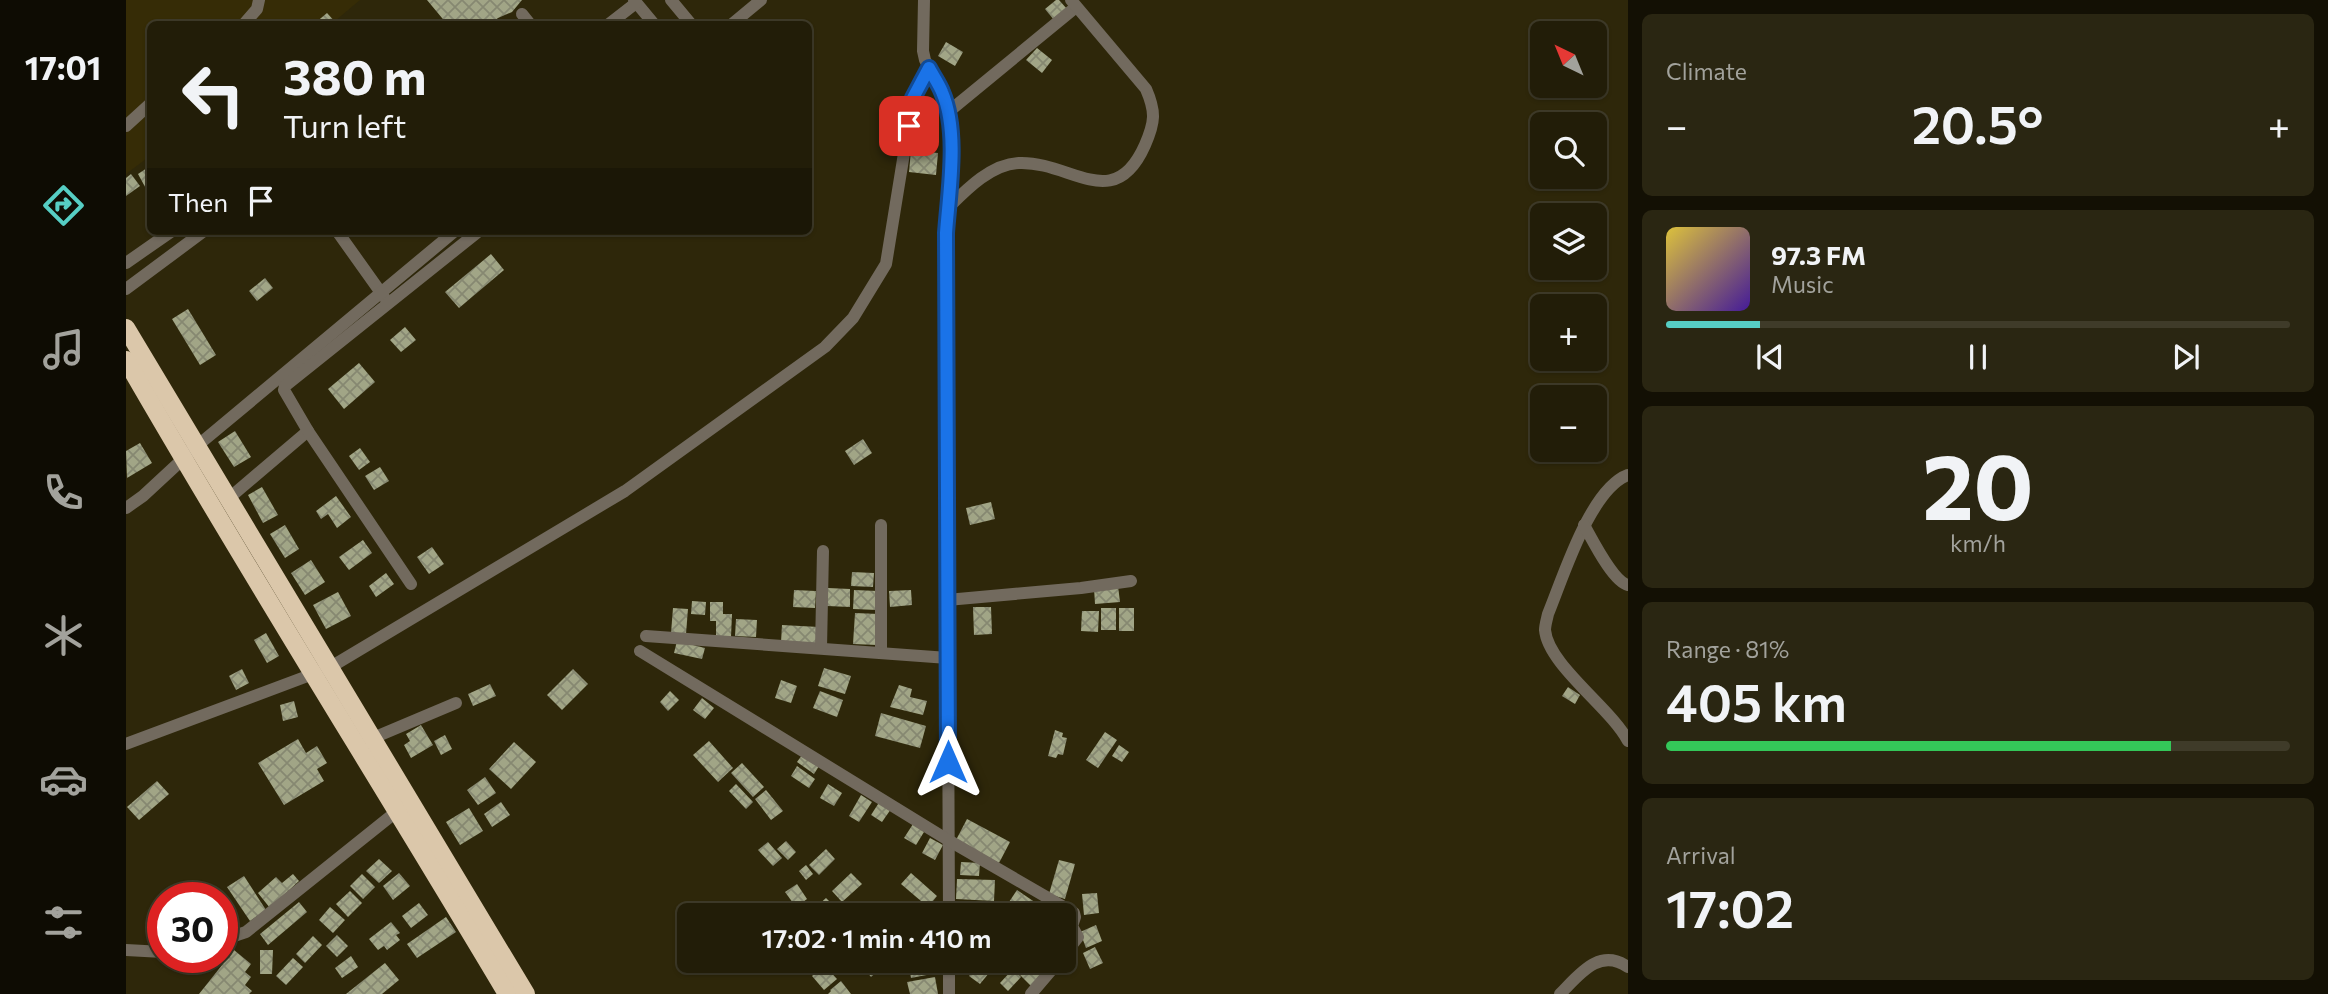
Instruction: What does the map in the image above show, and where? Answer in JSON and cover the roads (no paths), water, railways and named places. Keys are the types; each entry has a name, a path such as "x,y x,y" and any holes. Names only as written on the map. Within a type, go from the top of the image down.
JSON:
{"highway":[{"path":"126,328 228,499 266,580"},
{"path":"126,360 184,461 266,580 404,806 526,994"},
{"path":"321,672 373,738 404,806 507,994"}],"street":[{"path":"247,21 257,9 259,0"},
{"path":"671,0 688,21"},
{"path":"736,21 761,0"},
{"path":"924,0 922,38 925,60 943,93 951,169 948,208 949,903"},
{"path":"612,21 635,1 652,21"},
{"path":"947,113 1074,4 1146,89 1155,110 1151,132 1138,161 1118,179 1101,182 1041,166 1018,163 994,171 974,183 948,208"},
{"path":"522,13 528,21"},
{"path":"126,744 321,672 625,491 835,338 853,318 886,264 913,98 929,68"},
{"path":"126,126 147,107"},
{"path":"126,263 166,235"},
{"path":"126,289 199,235"},
{"path":"340,235 384,298"},
{"path":"411,584 308,431 284,390 285,386 451,235"},
{"path":"126,508 144,496 197,446 384,298 473,235"},
{"path":"228,499 308,431"},
{"path":"1628,475 1622,477 1604,496 1584,524 1548,614 1545,629 1548,642 1564,666 1611,717 1628,741"},
{"path":"1584,524 1615,575 1622,584 1628,585"},
{"path":"881,525 881,653"},
{"path":"821,648 823,551"},
{"path":"947,600 1081,588 1131,580"},
{"path":"646,636 947,658"},
{"path":"640,651 1056,903"},
{"path":"373,738 456,703"},
{"path":"238,935 246,932 404,806"},
{"path":"126,950 147,951"},
{"path":"1560,994 1590,964 1598,960 1622,963 1628,967"},
{"path":"949,973 949,994"},
{"path":"1031,994 1049,973"}]}
